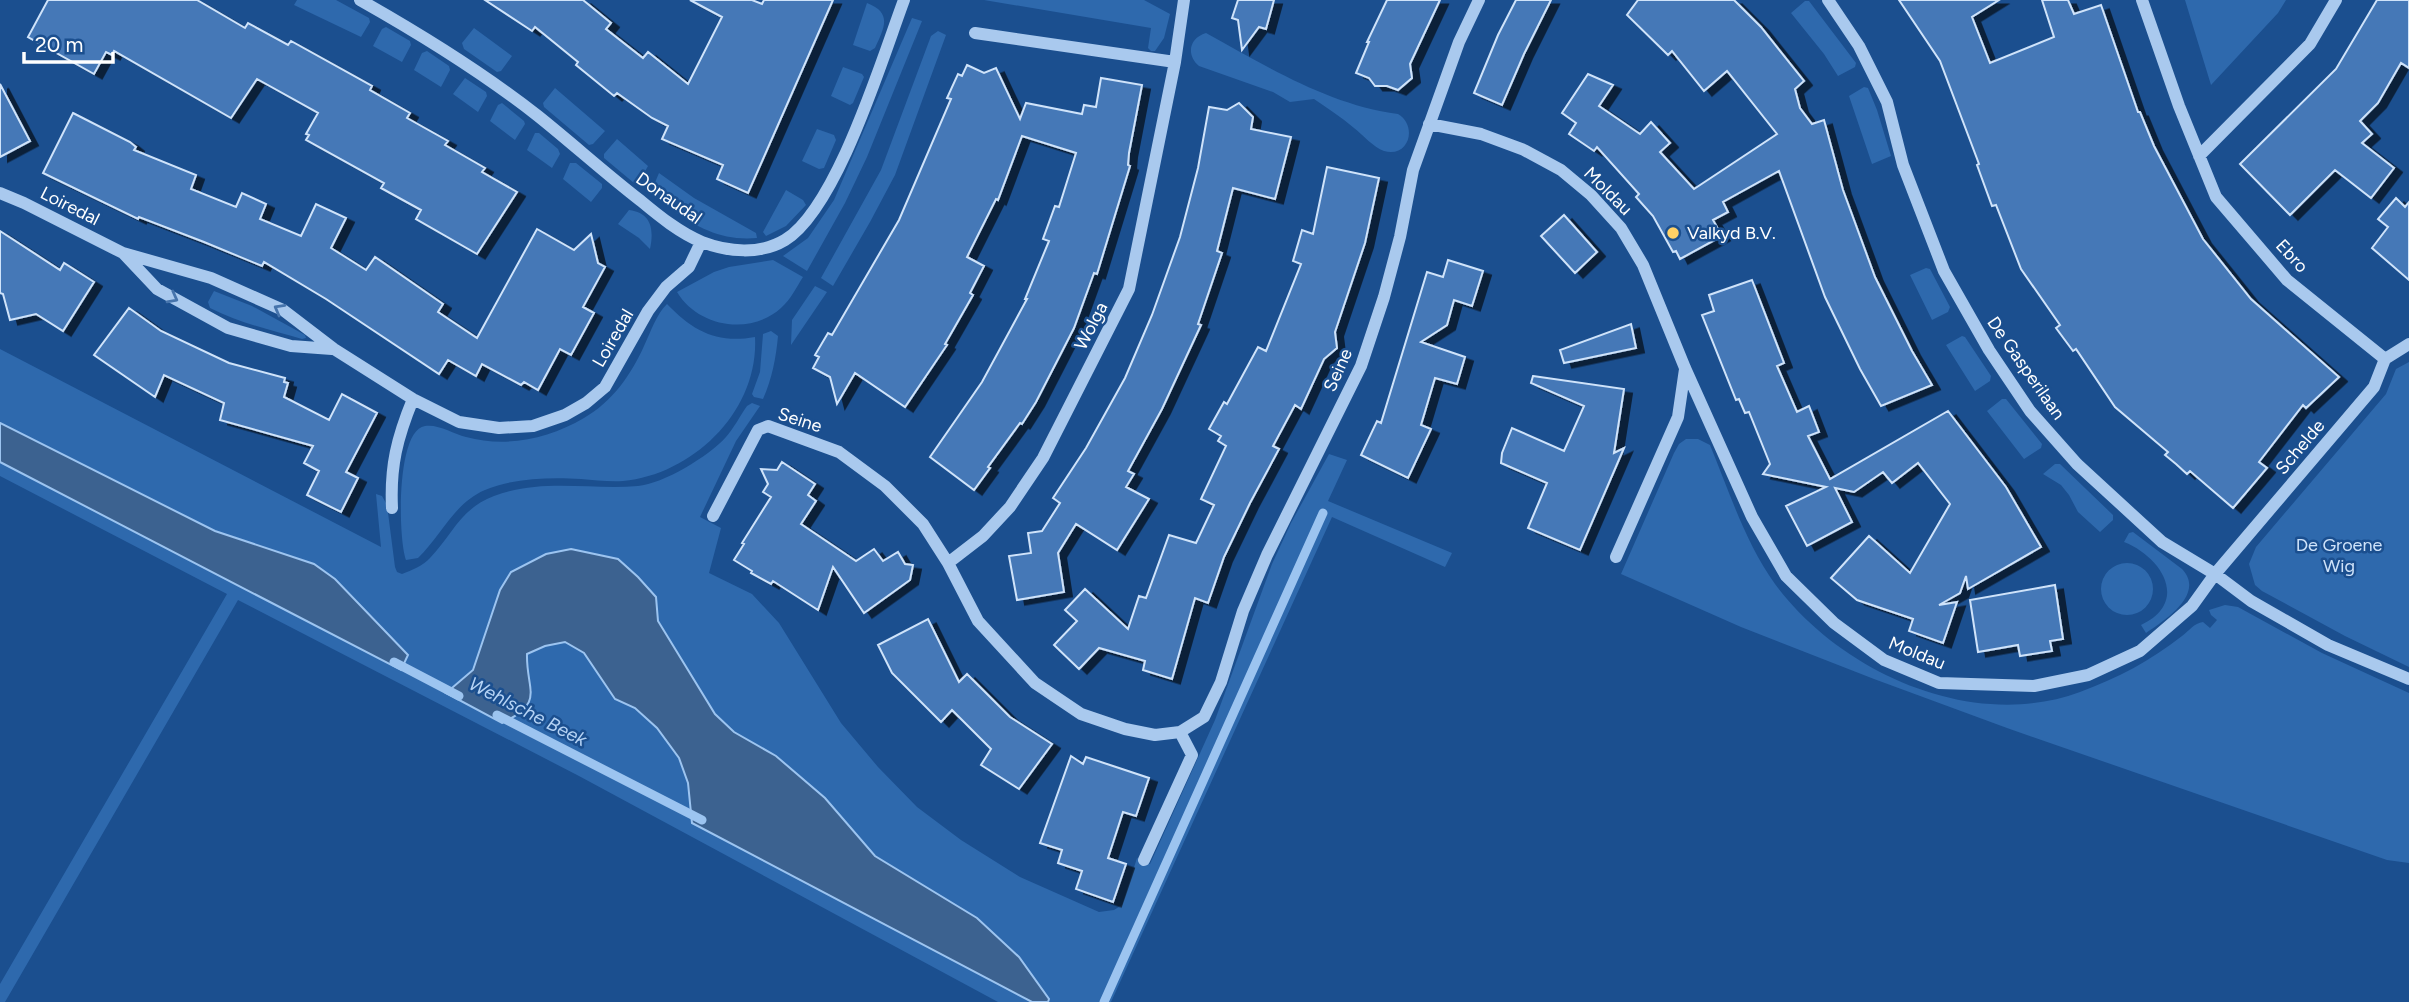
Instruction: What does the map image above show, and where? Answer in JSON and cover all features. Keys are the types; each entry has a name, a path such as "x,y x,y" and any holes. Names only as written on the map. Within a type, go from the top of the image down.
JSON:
{"street":[{"name":"Donaudal","path":"360,0 484,74 664,219 701,242 728,249 753,250 768,248 786,239 807,220 830,186 867,101 902,1"},
{"name":"Wolga","path":"948,563 983,536 1010,506 1043,458 1129,289 1175,62 1184,0"},
{"name":"Seine","path":"713,516 758,430 768,426 839,452 886,486 923,524 948,563 978,621 1035,683 1081,714 1125,729 1155,735 1180,732 1204,716 1221,682 1243,611 1267,555 1361,366 1400,237 1413,170 1459,42 1479,0"},
{"name":"De Gasperilaan","path":"1828,0 1859,46 1887,103 1903,165 1944,271 1996,360 2030,411 2077,464 2162,542 2251,601 2328,645 2409,679"},
{"name":"Ebro","path":"2142,0 2216,197 2287,280 2385,359"},
{"path":"2199,156 2310,44 2336,0"},
{"path":"975,33 1175,62"},
{"name":"Moldau","path":"1429,124 1481,134 1524,150 1561,170 1591,195 1621,228 1643,265 1685,368 1752,517 1786,576 1834,624 1884,660 1939,683 2034,687 2088,675 2140,651 2192,606 2215,575"},
{"name":"Loiredal","path":"0,194 24,203 123,253 211,278 283,310 334,349 413,399 459,422 499,428 533,426 565,415 586,403 605,387 648,311 666,287 689,267 701,242"},
{"name":"Loiredal","path":"123,253 157,289 228,328 291,346 334,349"},
{"path":"2385,359 2409,344"},
{"name":"Schelde","path":"2215,575 2374,387 2385,359"},
{"path":"1616,557 1678,417 1685,368"},
{"path":"392,508 391,486 398,437 413,399"},
{"path":"1144,860 1192,755 1180,732"}],"green space":[{"path":"297,0 336,0 369,18 370,22 361,37 294,5"},
{"path":"984,0 1144,0 1170,14 1164,38 1155,51 1151,51 1148,48 1151,28"},
{"path":"2185,0 2286,0 2278,13 2211,85"},
{"path":"1805,1 1809,1 1856,63 1855,67 1838,76 1791,13"},
{"path":"867,3 880,11 884,22 875,48 870,51 853,45"},
{"path":"912,18 922,21 867,157 807,271 783,256 808,238 834,200"},
{"path":"386,27 410,41 411,45 402,62 373,46 382,29"},
{"path":"474,28 512,56 501,71 497,72 464,49 462,43"},
{"path":"938,31 946,35 895,175 833,286 821,278 881,170 931,36"},
{"path":"1206,33 1275,71 1323,93 1372,109 1398,114 1408,126 1405,146 1393,152 1384,151 1314,99 1290,102 1273,92 1199,66 1192,57 1191,47 1200,35"},
{"path":"427,51 449,66 450,70 441,87 414,70 422,53"},
{"path":"843,67 864,77 850,105 831,96"},
{"path":"465,78 486,92 487,96 478,112 453,94"},
{"path":"1864,87 1868,88 1877,110 1891,156 1872,164 1849,96"},
{"path":"555,88 605,131 593,144 589,145 544,107 543,103"},
{"path":"502,103 524,121 525,124 515,140 490,121 498,105"},
{"path":"817,129 834,135 836,140 824,168 819,169 802,161"},
{"path":"535,133 539,133 558,149 560,154 552,168 527,150"},
{"path":"617,139 648,166 639,182 634,183 604,158 604,154"},
{"path":"570,163 576,163 602,184 591,202 563,179"},
{"path":"659,173 694,198 756,233 757,238 734,238 712,232 683,217 651,192"},
{"path":"786,190 803,200 806,205 786,226 766,236 763,232"},
{"path":"629,210 643,215 650,223 650,249 618,224"},
{"path":"773,260 803,277 781,308 755,322 725,324 711,320 686,304 677,292 729,267"},
{"path":"1926,268 1930,269 1950,307 1948,312 1932,320 1910,275"},
{"path":"815,286 827,292 791,345 792,320"},
{"path":"214,291 252,306 306,338 255,326 210,308 208,302"},
{"path":"667,304 686,322 706,333 729,339 755,337 753,364 746,389 734,413 717,434 697,452 674,466 649,476 623,481 532,479 485,490 456,511 418,558 406,560 402,530 402,486 404,464 416,432 430,426 481,440 526,440 556,431 584,418 620,387"},
{"path":"771,331 778,336 775,360 763,399 752,394 760,372 763,334"},
{"path":"1962,336 1991,376 1990,381 1975,391 1946,345"},
{"path":"0,349 381,547 376,494 382,496 387,505 395,567 397,572 402,574 427,561 465,515 482,501 530,487 620,487 638,486 660,480 709,452 729,433 747,406 752,403 760,406 736,441 700,517 721,528 709,573 752,594 779,623 841,723 917,807 961,840 1020,877 1099,912 1114,910 1122,905 1137,858 1150,864 1215,720 1272,564 1329,454 1347,460 1328,501 1452,553 1445,567 1332,517 1111,1002 1048,1002 1049,999 977,918 875,856 825,798 776,756 734,732 715,714 658,621 656,597 638,577 618,559 571,549 490,617 473,670 447,693 532,691 527,673 527,654 545,646 565,642 584,652 615,699 635,708 657,728 679,758 688,783 692,823 1032,1002 998,1002 579,776 238,600 5,1002 0,1002 0,984 227,594 0,476 0,462 401,670 408,655 335,579 314,564 215,531 0,423"},
{"name":"De Groene Wig","path":"2409,362 2409,667 2262,591 2255,585 2249,564 2256,547 2386,394 2396,369"},
{"path":"2002,399 2006,399 2042,444 2041,448 2024,459 1987,411"},
{"path":"1686,439 1698,439 1710,445 1738,516 1764,568 1802,616 1835,644 1872,667 1911,686 1953,699 1996,704 2039,702 2080,692 2146,661 2197,624 2203,622 2210,628 2217,620 2209,610 2225,605 2238,607 2322,653 2409,693 2409,863 2387,860 2007,728 1741,627 1621,574 1674,453"},
{"path":"2055,464 2060,464 2113,515 2113,520 2100,532 2078,512 2061,485 2043,474"},
{"path":"2133,532 2182,569 2188,578 2189,588 2180,606 2146,633 2141,625 2156,615 2164,604 2167,593 2165,580 2150,558 2124,542 2129,533"},
{"path":"2127,563 2146,570 2153,589 2146,608 2127,615 2108,608 2101,589 2108,570"}],"shaded area":[{"path":"0,423 215,531 314,564 335,579 408,655 401,670 0,462"},
{"path":"571,549 618,559 638,577 656,597 658,621 715,714 734,732 776,756 825,798 875,856 977,918 1019,957 1049,999 1048,1002 1032,1002 692,823 688,783 679,758 657,728 635,708 615,699 584,653 565,642 545,646 527,654 531,694 529,702 516,716 502,723 446,693 473,670 500,590 511,572 546,554"}],"building":[{"path":"48,0 197,0 245,28 248,23 288,45 291,41 372,86 370,90 410,113 407,118 448,141 445,145 485,168 482,172 517,192 477,254 416,219 421,210 381,188 384,183 306,140 309,135 306,134 318,113 257,79 231,118 114,51 112,55 106,52 94,74 28,37"},
{"path":"485,0 583,0 611,23 606,29 643,58 648,52 688,84 722,17 690,0 752,0 762,4 764,0 833,0 748,193 717,179 723,165 662,139 668,126 617,93 614,96 535,27 532,31"},
{"path":"1238,0 1274,0 1266,29 1259,27 1242,50 1238,20 1232,18"},
{"path":"1387,0 1440,0 1410,64 1412,78 1398,90 1375,86 1369,78 1356,73"},
{"path":"1516,0 1551,0 1502,105 1474,93"},
{"path":"1638,0 1734,0 1761,27 1804,81 1795,89 1800,108 1812,124 1824,120 1843,190 1875,277 1932,385 1881,406 1825,297 1779,171 1723,202 1728,212 1713,220 1722,236 1680,259 1676,251 1673,252 1653,216 1636,197 1639,194 1597,147 1594,151 1569,134 1576,123 1562,113 1588,74 1613,85 1599,106 1640,134 1651,122 1670,143 1660,152 1694,189 1777,134 1727,71 1704,91 1672,51 1668,55 1627,15"},
{"path":"1899,0 1999,0 1972,17 1990,63 2054,37 2042,0 2068,0 2074,14 2101,5 2138,112 2203,239 2251,299 2339,377 2306,408 2303,405 2259,462 2267,468 2233,508 2190,471 2187,474 2165,455 2168,452 2115,407 2076,349 2073,351 2056,328 2060,325 2021,269 1996,205 1992,206 1940,61"},
{"path":"2377,0 2409,0 2409,68 2401,63 2378,103 2360,121 2372,134 2362,143 2394,168 2371,198 2335,170 2290,215 2240,164 2336,69"},
{"path":"967,65 984,73 996,68 1020,119 1026,103 1082,114 1084,105 1096,107 1101,78 1142,85 1129,153 1130,166 1097,274 1094,273 1074,328 1036,402 974,490 930,457 982,382 1027,299 1049,241 1043,239 1055,206 1059,207 1076,153 1022,136 998,200 996,199 967,257 984,266 970,293 973,295 945,344 947,345 905,407 855,373 837,404 830,377 813,368 819,357 815,355 828,333 832,335 899,220 951,99 947,98 958,74 962,76"},
{"path":"0,84 30,141 0,157"},
{"path":"1239,103 1253,117 1251,129 1291,137 1275,199 1233,188 1217,251 1222,253 1198,324 1201,325 1162,409 1128,471 1134,474 1126,487 1149,499 1117,550 1076,524 1058,553 1064,592 1017,600 1009,556 1031,553 1028,533 1042,531 1060,503 1053,498 1086,448 1125,378 1152,315 1180,237 1198,168 1209,107 1227,110"},
{"path":"73,113 130,142 136,147 134,150 196,175 191,189 236,207 242,193 266,204 260,219 301,236 316,204 346,218 331,248 366,270 375,257 443,304 438,312 477,338 537,229 574,250 591,234 598,263 605,267 583,307 594,313 571,355 560,349 538,390 524,382 521,385 482,364 476,376 448,360 439,374 326,299 264,262 262,266 139,217 138,219 43,173"},
{"path":"1327,167 1379,178 1365,243 1335,332 1337,348 1324,359 1301,409 1295,405 1273,446 1279,449 1224,557 1208,603 1195,598 1172,679 1143,670 1145,661 1099,648 1079,669 1054,645 1077,621 1065,610 1085,589 1128,629 1139,596 1146,598 1169,535 1196,543 1214,505 1201,499 1226,446 1218,441 1221,436 1209,429 1224,402 1227,404 1258,347 1266,351 1301,264 1293,261 1302,230 1313,234"},
{"path":"2396,198 2405,207 2409,202 2409,280 2372,248 2388,227 2378,219"},
{"path":"1564,215 1597,252 1575,273 1541,236"},
{"path":"0,231 60,270 64,263 94,282 63,331 36,314 10,320 3,294 0,293"},
{"path":"1448,260 1483,271 1472,306 1454,300 1447,325 1421,342 1465,357 1457,384 1435,378 1421,425 1431,429 1408,478 1361,455 1377,421 1381,423 1427,272 1443,277"},
{"path":"1752,280 1784,363 1777,366 1797,412 1809,406 1819,432 1808,436 1830,479 1948,411 2006,487 2041,547 1968,589 1966,576 1960,593 1939,605 1957,602 1943,643 1909,631 1913,619 1857,600 1831,578 1869,536 1910,573 1950,504 1918,463 1892,483 1883,472 1854,492 1835,488 1852,522 1807,546 1786,506 1826,487 1763,474 1770,464 1749,412 1745,413 1739,399 1736,400 1702,315 1714,311 1709,295"},
{"path":"129,308 161,331 229,363 285,378 284,382 288,383 284,397 329,420 342,394 377,413 346,472 358,478 341,512 307,495 319,471 304,463 313,446 220,420 224,403 164,375 155,397 94,355"},
{"path":"1631,324 1636,348 1564,363 1560,350"},
{"path":"1533,376 1624,389 1614,453 1624,448 1580,550 1528,528 1547,483 1501,463 1512,428 1564,451 1584,406 1531,383"},
{"path":"782,462 815,484 808,495 816,501 801,524 856,561 874,549 883,561 898,552 905,564 913,565 910,580 864,613 833,567 818,610 773,581 771,584 751,573 752,571 734,560 771,497 763,492 768,484 761,469 777,470"},
{"path":"2055,585 2063,639 2050,641 2052,651 2020,656 2018,645 1978,652 1970,600"},
{"path":"928,619 959,682 967,674 1010,717 1052,744 1019,789 981,765 991,749 952,710 941,722 892,673 878,645"},
{"path":"1071,756 1083,764 1086,757 1149,778 1136,816 1123,812 1108,858 1126,864 1113,902 1076,889 1082,871 1058,863 1062,850 1040,843"}],"waterway":[{"path":"1104,1002 1323,513"},
{"name":"Wehlsche Beek","path":"394,662 459,696"},
{"name":"Wehlsche Beek","path":"497,715 702,820"}],"place":[{"name":"Valkyd B.V.","path":"1673,233"}]}
